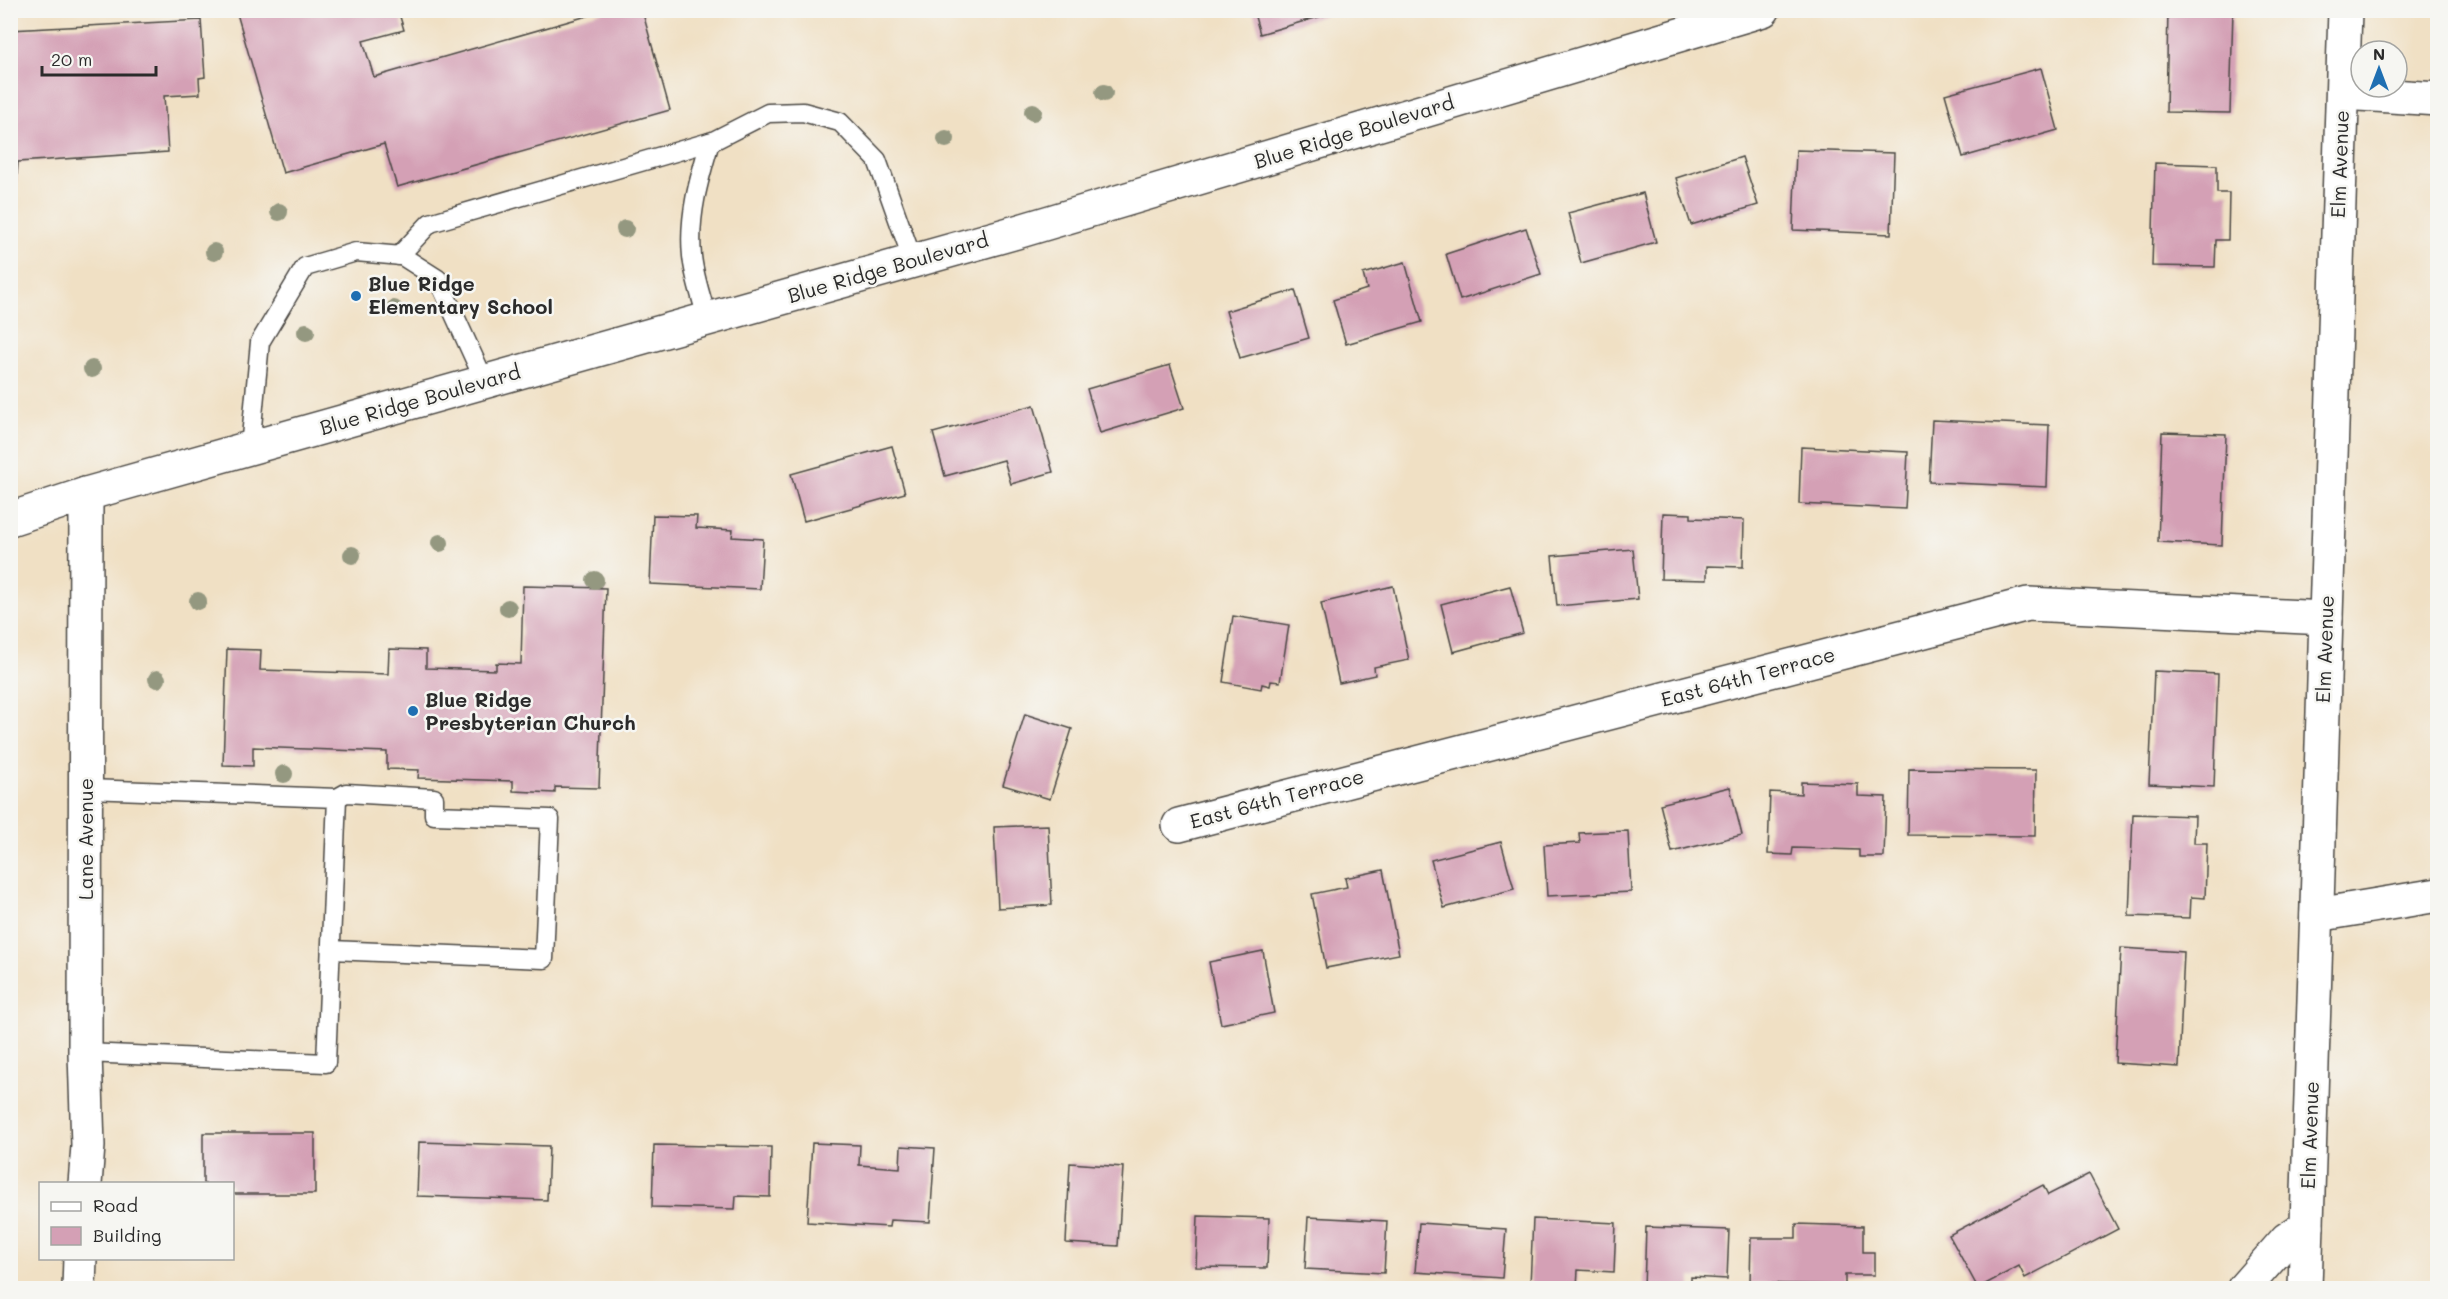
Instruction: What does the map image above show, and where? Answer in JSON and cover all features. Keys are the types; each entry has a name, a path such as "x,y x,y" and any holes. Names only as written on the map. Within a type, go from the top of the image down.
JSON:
{"street":[{"name":"Blue Ridge Boulevard","path":"10,519 86,494 913,261 1763,10"},
{"name":"Elm Avenue","path":"2305,1288 2345,10"},
{"path":"2343,93 2438,99"},
{"name":"Lane Avenue","path":"85,1182 88,1146 85,1053 86,494"},
{"name":"East 64th Terrace","path":"1179,825 2028,604 2326,618"},
{"path":"2317,915 2438,895"},
{"path":"2244,1288 2287,1239 2307,1226"},
{"path":"79,1288 80,1260"}],"lane":[{"path":"399,255 430,224 710,142 768,113 803,112 840,122 877,160 913,261"},
{"path":"707,319 692,259 691,235 696,193 710,142"},
{"path":"250,448 260,342 304,267 356,252 399,255 438,279 485,382"},
{"path":"87,789 337,798 346,793 434,798 434,815 550,819 544,959 330,950"},
{"path":"85,1053 326,1063 337,798"}],"building":[{"path":"236,10 398,10 404,30 363,41 374,77 608,10 642,10 670,110 397,187 384,144 283,173"},
{"path":"1253,10 1328,10 1329,14 1260,34"},
{"path":"2168,10 2233,10 2230,113 2166,112"},
{"path":"201,20 205,77 199,78 200,94 164,96 168,152 18,162 10,268 10,30"},
{"path":"2041,68 2058,130 1963,157 1945,94"},
{"path":"1796,150 1894,153 1891,234 1793,230"},
{"path":"1742,157 1758,205 1691,225 1676,178"},
{"path":"2155,163 2217,165 2217,193 2229,193 2228,240 2216,240 2215,267 2152,266"},
{"path":"1643,193 1656,242 1581,263 1568,213"},
{"path":"1526,228 1541,274 1460,300 1446,254"},
{"path":"1405,262 1422,322 1346,344 1333,300 1367,289 1363,274"},
{"path":"1295,290 1309,338 1240,358 1226,311"},
{"path":"1170,365 1184,408 1100,433 1087,389"},
{"path":"1034,405 1053,472 1011,484 1004,460 945,476 933,433"},
{"path":"1932,420 2049,425 2047,487 1929,482"},
{"path":"2162,432 2226,434 2222,545 2158,542"},
{"path":"892,446 905,493 804,521 791,474"},
{"path":"1801,447 1908,452 1905,509 1799,504"},
{"path":"1663,513 1691,514 1691,518 1744,520 1743,567 1707,566 1707,580 1661,579"},
{"path":"653,515 697,516 696,528 733,530 732,537 763,539 760,589 650,584"},
{"path":"1633,549 1638,599 1557,606 1552,556"},
{"name":"Blue Ridge Presbyterian Church","path":"523,586 606,588 599,788 555,787 555,793 513,791 513,781 418,778 419,770 387,769 387,752 253,747 253,766 223,765 227,649 261,650 260,670 388,674 389,649 426,650 426,668 496,670 496,663 521,664"},
{"path":"1393,586 1409,660 1374,667 1375,675 1339,683 1321,603"},
{"path":"1510,586 1523,633 1453,652 1441,604"},
{"path":"1233,616 1289,625 1280,682 1271,681 1270,686 1262,684 1261,689 1223,682"},
{"path":"2154,671 2218,674 2214,787 2149,784"},
{"path":"1025,714 1072,729 1050,799 1003,785"},
{"path":"1909,769 2036,770 2035,836 1908,835"},
{"path":"1801,782 1858,784 1858,796 1886,797 1884,857 1859,857 1859,850 1793,848 1792,855 1768,854 1770,792 1801,794"},
{"path":"1730,787 1742,835 1672,852 1660,804"},
{"path":"2133,814 2195,816 2194,843 2207,843 2205,898 2191,897 2190,918 2129,916"},
{"path":"1048,825 1052,905 998,908 994,827"},
{"path":"1628,831 1631,892 1547,896 1544,845 1580,843 1579,833"},
{"path":"1501,842 1514,889 1444,908 1431,860"},
{"path":"1383,870 1399,954 1326,968 1312,894 1347,887 1345,878"},
{"path":"2121,948 2184,952 2179,1067 2115,1063"},
{"path":"1263,951 1274,1013 1221,1024 1209,962"},
{"path":"203,1133 315,1133 315,1194 234,1194 234,1182 203,1182"},
{"path":"419,1142 549,1146 547,1200 417,1196"},
{"path":"812,1143 860,1145 859,1165 900,1168 901,1146 935,1148 930,1222 890,1220 889,1227 807,1222"},
{"path":"654,1145 771,1147 770,1197 736,1196 735,1209 652,1207"},
{"path":"1070,1163 1123,1167 1118,1246 1066,1243"},
{"path":"2089,1174 2118,1229 2025,1278 2019,1266 1978,1288 1949,1235 2043,1185 2048,1195"},
{"path":"1198,1216 1269,1218 1267,1268 1196,1267"},
{"path":"1308,1217 1387,1221 1384,1273 1305,1269"},
{"path":"1533,1219 1616,1223 1614,1272 1578,1270 1577,1287 1530,1285"},
{"path":"1419,1223 1506,1229 1502,1278 1415,1272"},
{"path":"1796,1224 1863,1226 1863,1252 1874,1252 1874,1275 1845,1275 1845,1285 1750,1283 1751,1238 1796,1238"},
{"path":"1646,1227 1729,1230 1727,1279 1691,1277 1691,1288 1644,1288"}],"place":[{"name":"Blue Ridge Elementary School","path":"356,296"},
{"name":"Blue Ridge Presbyterian Church","path":"413,711"}]}
